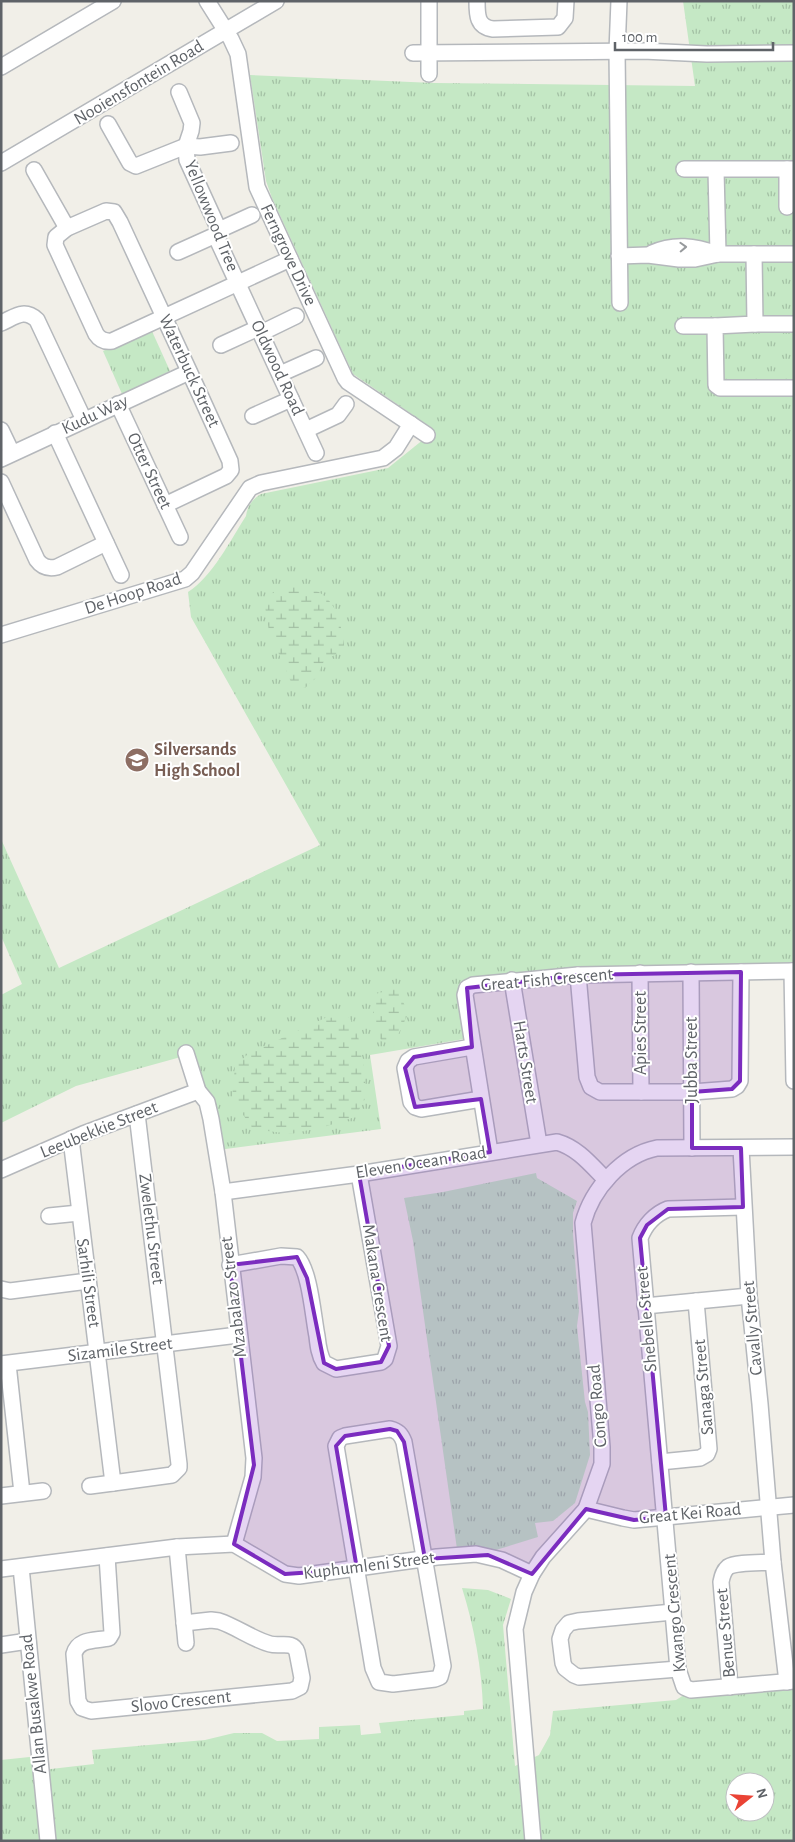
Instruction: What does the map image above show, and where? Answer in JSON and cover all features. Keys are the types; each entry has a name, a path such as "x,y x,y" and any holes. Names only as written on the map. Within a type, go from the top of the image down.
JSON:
{"street":[{"path":"1,67 113,1"},
{"name":"Ferngrove Drive","path":"208,1 226,31 240,61 257,187 345,378 427,435"},
{"name":"Nooiensfontein Road","path":"1,163 276,1"},
{"path":"429,1 421,53 429,74"},
{"path":"477,1 477,15 480,23 486,28 493,29 558,27 565,18 566,1"},
{"path":"619,1 616,51 620,303"},
{"path":"421,53 616,51 707,54 794,53"},
{"name":"Yellowwood Tree","path":"178,92 192,123 186,146 187,160 218,232 218,241 238,283"},
{"path":"108,124 130,163 134,166 139,166 186,146 200,147 231,143"},
{"path":"684,169 790,169 787,207"},
{"path":"34,170 67,228 56,236 56,245 98,337 106,341 112,341 290,259"},
{"path":"716,170 718,254"},
{"name":"Waterbuck Street","path":"67,228 106,211 114,212 230,460 231,468 223,478 165,505"},
{"path":"178,252 252,215"},
{"path":"619,256 648,255 695,259 718,254 794,254"},
{"path":"754,254 755,324"},
{"name":"Oldwood Road","path":"238,283 316,453"},
{"path":"1,323 24,314 31,314 37,320 84,420"},
{"path":"221,345 296,316"},
{"path":"683,326 794,324"},
{"path":"715,326 716,385 720,388 794,388"},
{"path":"280,374 316,358"},
{"name":"Kudu Way","path":"7,456 190,372"},
{"path":"253,416 291,399"},
{"name":"Otter Street","path":"118,404 180,537"},
{"path":"306,430 338,415 346,404"},
{"name":"De Hoop Road","path":"1,636 185,579 192,573 250,488 261,483 383,458 396,448 411,424"},
{"path":"1,430 7,456"},
{"path":"55,433 121,575"},
{"path":"1,482 37,560 42,566 57,567 106,543"},
{"path":"793,971 794,1081"},
{"name":"Great Fish Crescent","path":"490,1152 464,996 467,988 473,985 512,980 578,975 793,971"},
{"name":"Jubba Street","path":"691,972 692,1148"},
{"path":"578,975 587,1077 591,1087 600,1092 692,1092 732,1089 740,1081 741,972"},
{"name":"Apies Street","path":"640,973 641,1092"},
{"name":"Harts Street","path":"512,980 538,1144"},
{"path":"472,1047 414,1056 408,1061 405,1068 411,1102 415,1107 421,1109 481,1099"},
{"name":"Mzabalazo Street","path":"186,1053 198,1091 209,1107 223,1192 254,1466 252,1484 234,1544"},
{"name":"Leeubekkie Street","path":"1,1170 71,1139 198,1091"},
{"name":"Zwelethu Street","path":"114,1483 172,1474 179,1468 166,1344 137,1114"},
{"name":"Sarhili Street","path":"71,1139 114,1483"},
{"name":"Eleven Ocean Road","path":"223,1192 359,1174 557,1142 569,1145 606,1180"},
{"name":"Congo Road","path":"533,1841 515,1629 524,1592 532,1574 543,1556 586,1509 602,1464 583,1223 587,1208 606,1180 622,1164 645,1151 657,1148 794,1147"},
{"name":"Cavally Street","path":"741,1148 749,1296 768,1508 773,1562 790,1681"},
{"name":"Makana Crescent","path":"230,1265 281,1256 297,1257 303,1266 307,1278 318,1348 324,1363 336,1369 381,1362 385,1359 389,1346 359,1174"},
{"name":"Shebelle Street","path":"666,1517 640,1238 651,1221 661,1212 668,1209 743,1207"},
{"name":"Sarhili Street","path":"49,1216 79,1213"},
{"path":"1,1289 10,1291 88,1281"},
{"path":"645,1306 749,1296"},
{"name":"Sanaga Street","path":"660,1462 700,1458 707,1454 709,1449 696,1301"},
{"name":"Sizamile Street","path":"4,1364 238,1335"},
{"path":"4,1364 22,1494"},
{"path":"390,1429 397,1431 401,1435 404,1442 425,1558 443,1666 440,1677 428,1681 386,1684 380,1682 373,1668 336,1446 340,1438 350,1434 390,1429"},
{"path":"90,1486 114,1483"},
{"path":"1,1496 43,1491"},
{"name":"Great Kei Road","path":"586,1509 629,1519 794,1505"},
{"name":"Kwango Crescent","path":"666,1517 678,1669 684,1688 691,1690 790,1681"},
{"path":"1,1569 177,1547 234,1544"},
{"name":"Kuphumleni Street","path":"234,1544 285,1574 299,1576 425,1558 476,1554 488,1556 532,1574"},
{"path":"177,1547 186,1643"},
{"name":"Slovo Crescent","path":"107,1556 112,1633 109,1638 83,1642 75,1649 78,1701 82,1708 92,1711 292,1691 300,1687 302,1678 297,1652 291,1644 269,1644 219,1621 184,1622"},
{"name":"Benue Street","path":"730,1687 722,1576 726,1568 734,1565 773,1562"},
{"name":"Allan Busakwe Road","path":"21,1567 48,1841"},
{"path":"673,1612 578,1621 569,1624 563,1630 560,1639 565,1668 579,1677 678,1669"},
{"path":"1,1645 28,1641"}],"highlighted area":[{"path":"741,972 740,1081 732,1089 692,1092 692,1148 741,1148 743,1207 668,1209 647,1225 640,1238 666,1517 634,1520 586,1509 532,1574 488,1555 425,1559 404,1442 397,1431 390,1429 345,1436 336,1446 357,1569 285,1574 234,1544 254,1465 230,1265 297,1257 307,1278 324,1363 336,1369 381,1362 389,1346 359,1174 490,1152 481,1099 415,1107 405,1068 414,1057 472,1047 467,988 578,975"}],"green space":[{"path":"683,1 794,1 794,970 473,984 470,1038 370,1055 381,1129 218,1150 188,1055 76,1086 1,1123 1,995 22,984 1,936 1,839 59,968 320,845 191,617 188,592 213,568 246,516 250,503 255,498 261,494 388,468 424,439 432,428 353,374 272,198 266,181 250,75 434,83 695,86"},
{"path":"151,329 170,371 122,394 103,351"},
{"path":"277,589 312,589 328,599 337,614 342,632 345,651 325,659 316,678 305,688 291,682 269,631 264,600"},
{"path":"394,989 399,991 408,1014 398,1035 392,1042 382,1042 376,1028 371,1001 375,994"},
{"path":"348,1017 356,1026 365,1071 365,1099 355,1117 327,1126 291,1134 253,1129 232,1099 235,1066 248,1054 325,1018"},
{"path":"536,1173 537,1178 577,1201 573,1213 573,1234 579,1311 577,1326 585,1402 588,1412 590,1455 575,1503 553,1521 535,1523 538,1537 496,1550 457,1549 413,1241 404,1198"},
{"path":"462,1588 488,1590 511,1599 503,1625 515,1766 539,1755 550,1735 553,1711 676,1700 684,1695 794,1687 794,1840 1,1841 1,1760 39,1756 40,1773 51,1769 94,1764 92,1750 205,1740 234,1733 262,1733 277,1741 319,1739 319,1727 360,1725 361,1735 381,1733 379,1723 464,1715 464,1711 483,1709 474,1632"}],"place":[{"name":"Silversands High School","path":"137,760"}]}
